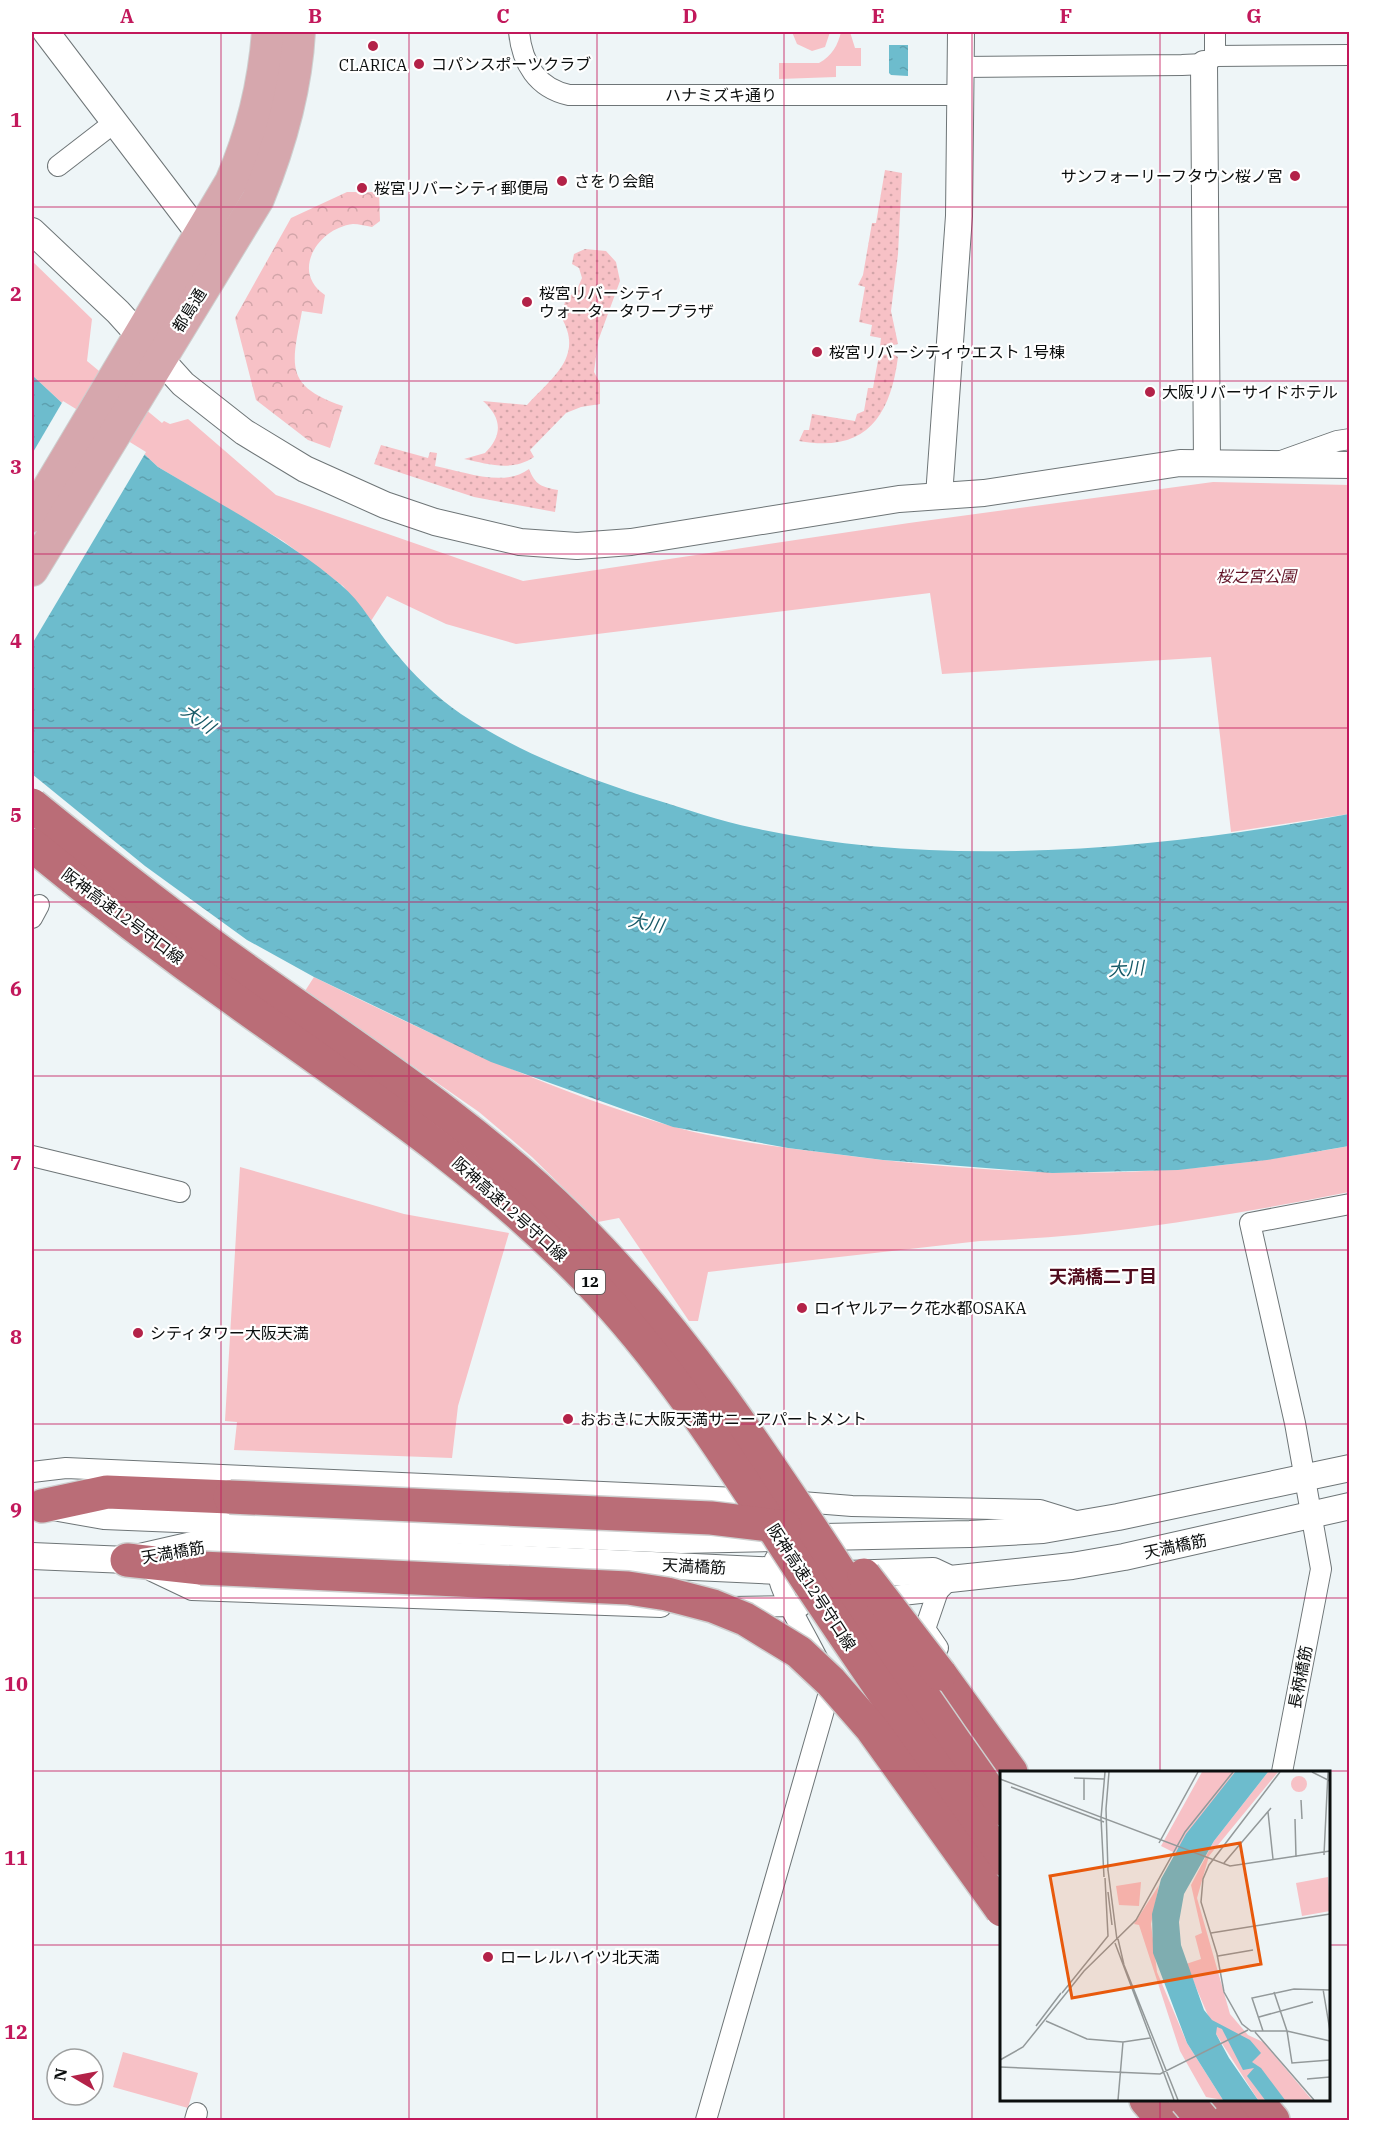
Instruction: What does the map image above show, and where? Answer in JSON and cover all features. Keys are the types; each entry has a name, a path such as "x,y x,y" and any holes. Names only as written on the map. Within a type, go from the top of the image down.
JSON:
{"highway":[{"name":"阪神高速12号守口線","path":"32,805 141,892 457,1121 540,1191 610,1260 678,1338 723,1398 894,1654 1000,1806"},
{"name":"阪神高速12号守口線","path":"32,845 232,998 429,1138 504,1199 589,1281 661,1366 699,1416 868,1671 1000,1856"},
{"path":"37,1505 106,1492 711,1518 780,1525 813,1537 842,1552 878,1590 1010,1771"},
{"path":"127,1560 201,1568 627,1588 686,1598 746,1619 799,1652 853,1706 1000,1907"},
{"path":"1147,2101 1163,2121"},
{"path":"1187,2101 1203,2121"},
{"path":"1225,2101 1241,2121"},
{"path":"1257,2101 1273,2121"}],"main road":[{"name":"都島通","path":"32,570 123,391 149,347 201,236 241,159 260,93 268,32"},
{"name":"都島通","path":"149,347 258,199 289,110 299,32"},
{"name":"都島通","path":"32,516 123,391"}],"street":[{"path":"46,32 201,236"},
{"name":"ハナミズキ通り","path":"519,32 528,67 548,88 569,96 962,95"},
{"path":"939,496 959,216 961,32"},
{"path":"1207,463 1209,60 1215,32"},
{"path":"961,67 1350,55"},
{"path":"58,166 115,122"},
{"path":"32,231 183,384 244,432 334,484 435,522 520,542 577,546 631,542 899,499 984,493 1180,464 1350,465"},
{"path":"1275,463 1336,441 1350,439"},
{"path":"32,1156 180,1192"},
{"name":"長柄橋筋","path":"1282,1771 1321,1569 1295,1423 1250,1223 1350,1204"},
{"name":"天満橋筋","path":"37,1505 104,1516 681,1540 970,1534 1043,1530 1350,1468"},
{"path":"32,1472 90,1469 725,1496 852,1506 1040,1510 1082,1523"},
{"name":"天満橋筋","path":"32,1557 127,1560 197,1544 846,1574 933,1571 944,1585 1124,1557 1350,1506"},
{"path":"785,1538 776,1548 776,1569 790,1607 826,1678 921,1786 1000,1889"},
{"path":"127,1560 192,1590 681,1608 790,1607 944,1585"},
{"path":"925,1629 944,1585"},
{"path":"681,1608 745,1629 826,1678"},
{"path":"706,2121 822,1715 826,1678 837,1643 850,1630 867,1624 900,1622 925,1629 1025,1771"},
{"path":"1161,2101 1176,2121"},
{"path":"1185,2121 1197,2101"},
{"path":"1273,2101 1288,2121"}],"green space":[{"path":"792,32 830,32 825,47 812,51 797,44"},
{"path":"841,32 850,32 855,48 861,48 861,66 836,66 836,77 779,79 779,63 819,63 834,50"},
{"path":"885,170 902,173 898,254 891,311 898,344 880,348 881,338 870,336 872,325 859,322 865,287 858,285 863,275 872,223 876,223"},
{"path":"347,192 379,192 380,221 372,227 353,224 340,227 320,242 313,252 309,263 310,275 315,286 325,295 322,314 302,311 295,359 296,371 301,381 310,390 343,406 330,448 308,440 256,400 235,318 291,218"},
{"path":"585,249 606,251 616,262 620,281 598,341 594,372 600,383 600,404 581,407 566,413 530,450 534,457 526,462 500,466 464,459 485,453 495,440 497,420 483,401 527,405 562,366 569,344 561,317 566,298 576,292 582,278 579,268 572,264 574,254"},
{"name":"桜之宮公園","path":"32,261 92,319 87,361 162,423 164,421 170,424 188,419 276,495 523,581 909,523 1213,482 1349,485 1349,814 1231,832 1211,657 942,674 930,593 516,644 446,624 387,596 371,621 343,586 283,541 158,467 144,454 62,403 32,375"},
{"path":"893,354 898,357 888,398 881,414 870,426 857,436 841,442 799,441 804,430 809,430 812,414 855,421 857,414 864,411 868,388 873,388 879,355"},
{"path":"381,445 428,458 430,452 437,453 435,466 495,478 519,475 529,469 534,479 540,484 558,490 555,512 474,497 374,464"},
{"path":"314,977 445,1040 534,1078 625,1112 711,1136 773,1146 964,1168 1093,1173 1200,1167 1264,1160 1349,1146 1349,1192 1212,1217 1119,1230 980,1241 708,1272 698,1321 689,1321 619,1218 598,1222 532,1157 479,1112 305,991"},
{"path":"240,1167 404,1214 509,1233 458,1406 452,1458 234,1450 237,1422 225,1421"},
{"path":"123,2052 198,2073 188,2108 113,2087"}],"water":[{"path":"889,45 908,45 908,76 889,73"},
{"name":"大川","path":"32,375 62,403 144,454 158,467 252,522 319,567 348,591 387,643 417,676 461,714 506,741 578,773 628,791 741,825 826,841 900,848 975,851 1051,850 1128,845 1203,837 1349,814 1349,1146 1267,1160 1178,1170 1052,1173 883,1160 788,1148 673,1127 491,1062 314,977 247,940 145,866 32,774"}],"pier":[{"path":"63,401 146,452 32,644 32,454"}],"place":[{"name":"CLARICA","path":"373,46"},
{"name":"コパンスポーツクラブ","path":"419,64"},
{"name":"サンフォーリーフタウン桜ノ宮","path":"1295,176"},
{"name":"さをり会館","path":"562,181"},
{"name":"桜宮リバーシティ郵便局","path":"362,188"},
{"name":"桜宮リバーシティ ウォータータワープラザ","path":"527,302"},
{"name":"桜宮リバーシティウエスト 1号棟","path":"817,352"},
{"name":"大阪リバーサイドホテル","path":"1150,392"},
{"name":"ロイヤルアーク花水都OSAKA","path":"802,1308"},
{"name":"シティタワー大阪天満","path":"138,1333"},
{"name":"おおきに大阪天満サニーアパートメント","path":"568,1419"},
{"name":"ローレルハイツ北天満","path":"488,1957"}],"district":[{"name":"天満橋二丁目","path":"1103,1277"}]}
